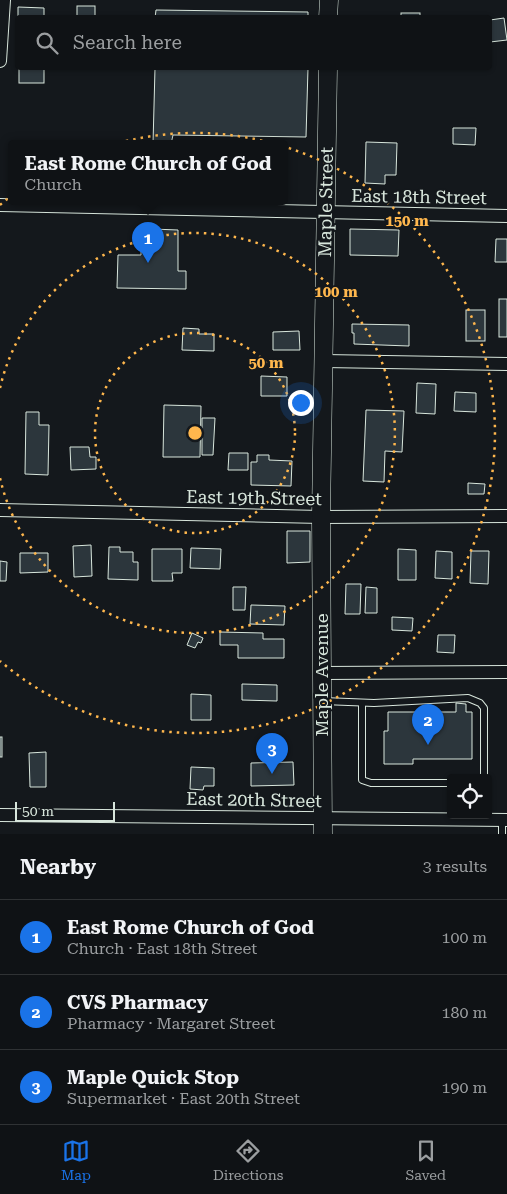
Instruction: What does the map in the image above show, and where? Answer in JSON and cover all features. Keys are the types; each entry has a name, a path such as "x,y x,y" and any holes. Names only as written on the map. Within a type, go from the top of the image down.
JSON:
{"main road":[{"path":"328,0 328,15"},
{"name":"Maple Street","path":"321,517 328,70"},
{"name":"Maple Avenue","path":"321,517 323,826"}],"street":[{"path":"0,61 4,0"},
{"name":"East 18th Street","path":"0,205 507,216"},
{"path":"324,361 507,364"},
{"name":"East 19th Street","path":"0,510 321,517 507,516"},
{"path":"322,673 507,672"},
{"name":"East 20th Street","path":"0,815 323,826 465,819"},
{"name":"East 20th Street","path":"492,819 505,820"}],"lane":[{"path":"322,700 374,703 468,698 480,703 484,708 484,774"},
{"path":"362,703 362,780 371,783 447,783"},
{"path":"502,834 505,820"}],"building":[{"path":"77,6 95,6 95,15 77,15"},
{"path":"18,7 44,8 44,15 18,15"},
{"path":"156,10 308,12 308,15 155,15"},
{"path":"401,13 420,13 420,15 401,15"},
{"path":"504,18 507,40 492,42 492,20"},
{"path":"19,70 44,70 44,83 19,83"},
{"path":"155,70 308,70 306,137 173,135 172,140 153,140"},
{"path":"453,128 476,128 475,145 453,144"},
{"path":"366,142 397,143 396,175 385,175 385,184 365,183"},
{"path":"152,229 178,230 178,271 186,271 186,289 117,288 118,255 141,255 141,247 152,248"},
{"path":"350,229 399,230 398,256 350,255"},
{"path":"496,239 507,239 507,262 495,262"},
{"path":"499,299 507,299 507,337 499,337"},
{"path":"466,310 485,310 485,341 466,341"},
{"path":"352,324 409,325 409,346 354,344"},
{"path":"183,328 199,329 199,334 214,334 214,351 182,350"},
{"path":"299,331 300,350 273,350 273,332"},
{"path":"261,376 287,377 287,396 261,396"},
{"path":"417,383 436,384 435,414 416,413"},
{"path":"455,392 476,393 476,412 454,411"},
{"path":"164,405 201,406 200,457 163,457"},
{"path":"366,410 404,411 402,452 385,451 384,482 363,481"},
{"path":"26,412 39,412 39,425 49,425 48,475 25,474"},
{"path":"202,418 215,418 213,455 202,455"},
{"path":"70,447 89,447 90,457 96,457 96,469 71,470"},
{"path":"229,453 248,453 248,470 228,470"},
{"path":"257,455 269,455 269,460 292,461 291,486 251,485 251,462 257,462"},
{"path":"468,483 485,484 484,494 468,494"},
{"path":"287,531 310,531 310,562 287,563"},
{"path":"91,545 92,576 74,577 73,546"},
{"path":"109,547 120,547 120,552 133,552 133,562 138,562 138,580 108,579"},
{"path":"191,548 221,549 220,569 190,568"},
{"path":"152,549 182,549 182,573 172,573 173,581 152,581"},
{"path":"398,549 416,550 416,580 398,580"},
{"path":"436,551 452,552 452,579 435,578"},
{"path":"471,551 489,551 488,584 470,583"},
{"path":"20,553 48,553 48,572 20,573"},
{"path":"0,561 7,562 6,581 0,581"},
{"path":"346,584 361,584 360,614 345,614"},
{"path":"233,587 246,587 245,610 233,610"},
{"path":"366,587 377,588 377,613 365,613"},
{"path":"251,605 285,606 284,625 250,624"},
{"path":"392,617 413,618 412,631 392,630"},
{"path":"220,632 263,633 263,639 284,639 284,658 238,658 238,645 220,645"},
{"path":"192,633 203,638 201,643 198,642 195,648 187,645"},
{"path":"438,635 455,635 454,653 437,652"},
{"path":"242,684 277,685 277,701 242,700"},
{"path":"191,694 211,695 211,720 191,720"},
{"path":"456,703 466,704 466,712 472,712 472,759 413,759 413,764 384,764 384,731 388,731 388,712 456,712"},
{"path":"0,737 2,737 2,757 0,757"},
{"path":"46,752 46,787 30,787 29,753"},
{"path":"293,762 294,785 251,786 251,763"},
{"path":"191,767 214,768 214,786 204,786 203,790 190,789"}],"place":[{"name":"East Rome Church of God","path":"148,263"},
{"name":"CVS Pharmacy","path":"428,745"},
{"name":"Maple Quick Stop","path":"272,774"}]}
